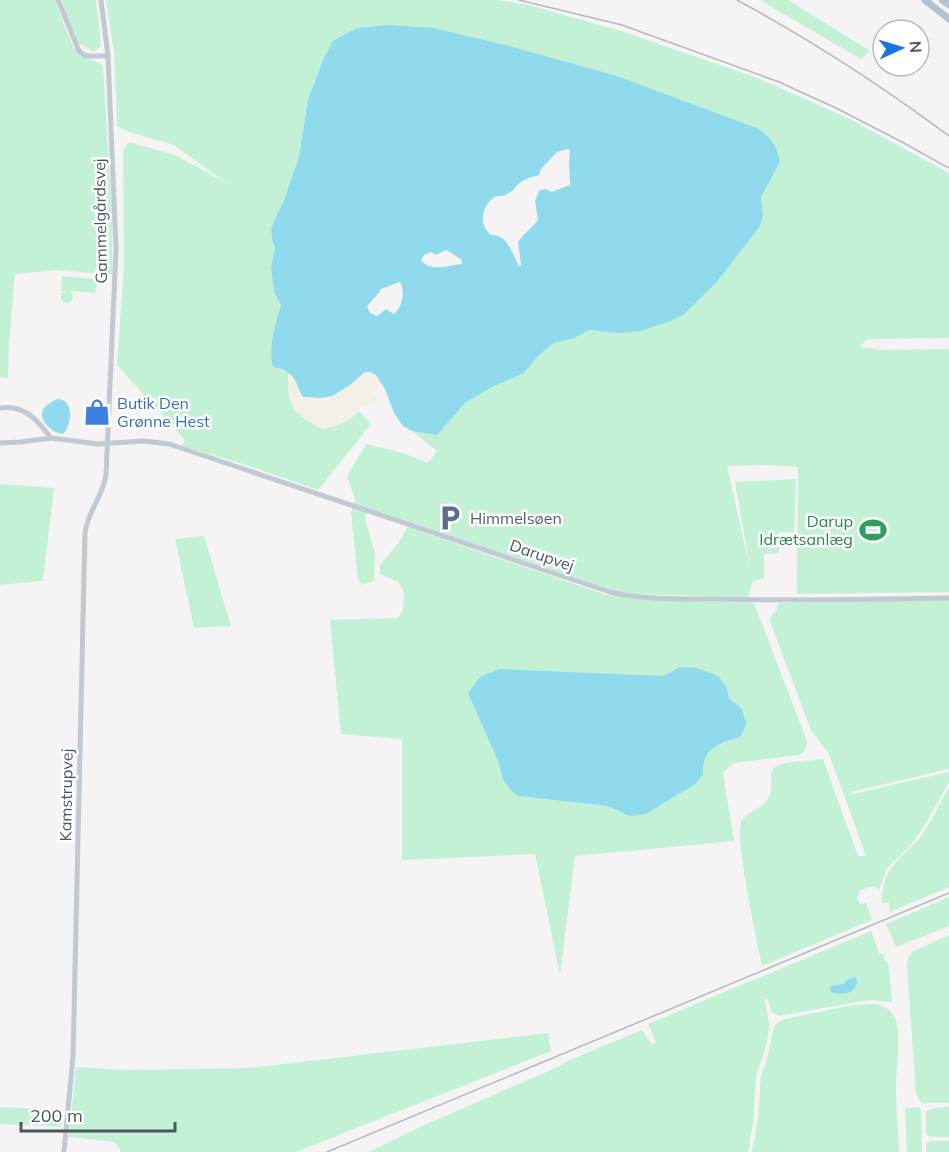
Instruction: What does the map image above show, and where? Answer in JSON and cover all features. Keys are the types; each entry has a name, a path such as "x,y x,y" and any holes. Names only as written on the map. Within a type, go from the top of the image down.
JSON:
{"main road":[{"path":"926,0 949,14"},
{"path":"926,0 949,19"},
{"path":"942,0 949,5"}],"street":[{"path":"58,0 79,51 86,56 108,56"},
{"name":"Gammelgårdsvej","path":"101,0 108,56 116,249 106,443"},
{"path":"0,408 16,408 30,415 51,438"},
{"name":"Darupvej","path":"0,443 51,438 98,444 144,441 169,444 626,596 756,600 949,597"},
{"name":"Kamstrupvej","path":"64,1152 72,1076 74,1026 86,531 91,511 104,488 106,443"}],"green space":[{"path":"0,0 55,0 75,49 81,55 103,66 112,217 112,275 57,270 15,274 8,378 0,377"},
{"path":"61,0 96,0 101,46 94,52 78,43"},
{"path":"106,0 498,0 529,5 621,31 755,77 848,118 949,173 949,338 867,339 860,347 881,350 949,349 949,592 797,594 798,467 767,465 727,466 751,573 735,482 796,479 794,532 779,532 779,553 764,554 764,578 753,581 748,597 628,594 368,508 365,518 375,553 374,581 362,585 358,580 351,513 355,499 347,476 366,444 403,453 428,463 437,451 412,431 437,434 465,403 492,387 524,373 539,355 554,343 574,338 590,330 619,333 763,215 761,197 780,162 757,128 617,76 324,58 308,99 299,157 284,200 271,228 275,248 271,267 274,292 281,305 275,323 273,367 288,372 289,398 354,416 359,411 371,424 318,490 182,446 185,440 117,365 124,264 123,151 129,142 175,155 228,184 174,145 129,132 117,126 114,52"},
{"path":"760,0 788,0 870,51 861,59"},
{"path":"62,276 97,279 95,293 71,291 72,300 64,303 61,298 64,291 61,291"},
{"path":"0,484 54,488 43,581 0,585"},
{"path":"407,527 607,595 647,600 754,603 807,741 805,751 799,755 734,763 723,773 734,841 575,856 560,975 535,854 402,860 402,739 341,734 330,620 397,618 403,610 404,592 398,582 380,574 380,565 400,541","holes":["680,667 726,686 729,698 742,709 741,736 705,754 702,766 607,806 518,796 499,771 499,763"]},
{"path":"204,536 231,626 194,628 175,539"},
{"path":"949,600 949,769 851,792 852,794 949,772 949,782 925,825 910,846 887,868 879,890 874,886 860,890 857,897 860,904 866,903 872,920 762,966 743,867 740,830 742,820 769,797 771,774 774,768 786,763 823,759 858,856 866,856 829,754 811,730 769,619 779,603"},
{"path":"949,787 949,887 890,912 889,903 882,903 886,877 894,864 921,836"},
{"path":"949,897 949,926 896,947 886,924"},
{"path":"871,931 879,953 885,955 884,960 889,967 892,1002 869,1000 778,1016 771,1011 768,999 765,1000 769,1029 756,1076 753,1123 748,1152 369,1152 567,1061 642,1030 652,1045 656,1042 648,1024"},
{"path":"949,935 949,1103 923,1103 916,1094 908,958 912,952"},
{"path":"868,1004 887,1008 893,1014 897,1025 896,1095 899,1152 752,1152 758,1119 761,1074 766,1063 774,1027 785,1019"},
{"path":"548,1033 551,1051 296,1152 120,1152 114,1142 69,1137 76,1067 127,1070 250,1068"},
{"path":"0,1107 63,1110 61,1127 0,1124"},
{"path":"915,1107 921,1110 922,1152 907,1152 905,1109"},
{"path":"949,1107 949,1137 930,1137 926,1133 926,1111"},
{"path":"930,1141 949,1141 949,1152 926,1152 926,1144"}],"sand":[{"path":"288,372 303,397 361,376 366,372 375,375 385,389 373,391 378,401 359,407 359,411 347,421 322,429 303,417 293,407 289,394"}],"water":[{"path":"388,25 433,28 509,46 617,76 757,128 773,142 780,162 761,197 763,215 760,226 716,283 683,315 640,331 619,333 590,330 574,338 554,343 539,355 524,373 492,387 465,403 437,435 412,431 403,426 394,413 385,389 376,375 370,372 365,372 332,396 303,397 290,374 273,367 272,344 281,305 274,292 271,267 275,248 271,228 284,200 299,157 308,99 324,58 333,41 357,28","holes":["570,150 570,185 552,192 545,189 539,191 535,201 538,220 518,242 521,264 519,266 505,241 487,231 483,222 486,207 493,198 509,193 519,183 539,175 541,169 557,152","446,250 461,259 462,264 434,267 421,260 424,255 431,252 436,255","400,282 402,298 394,314 386,309 377,316 370,313 367,307 381,289"]},
{"path":"57,399 67,403 70,413 68,425 63,434 49,428 42,417 44,408"},
{"path":"680,667 697,668 718,676 726,686 729,698 742,709 746,724 741,736 713,748 708,753 703,766 703,775 695,784 646,814 630,816 607,806 518,796 514,793 502,777 499,763 468,693 480,677 499,669 663,676"},
{"path":"855,977 857,979 855,988 849,993 831,992 831,986 843,984"}],"railway":[{"path":"519,0 622,25 779,82 836,108 949,168"},
{"path":"737,0 846,64 949,136"},
{"path":"327,1152 949,893"}],"place":[{"name":"Butik Den Grønne Hest","path":"97,412"},
{"name":"Himmelsøen","path":"450,518"},
{"name":"Darup Idrætsanlæg","path":"873,530"}]}
